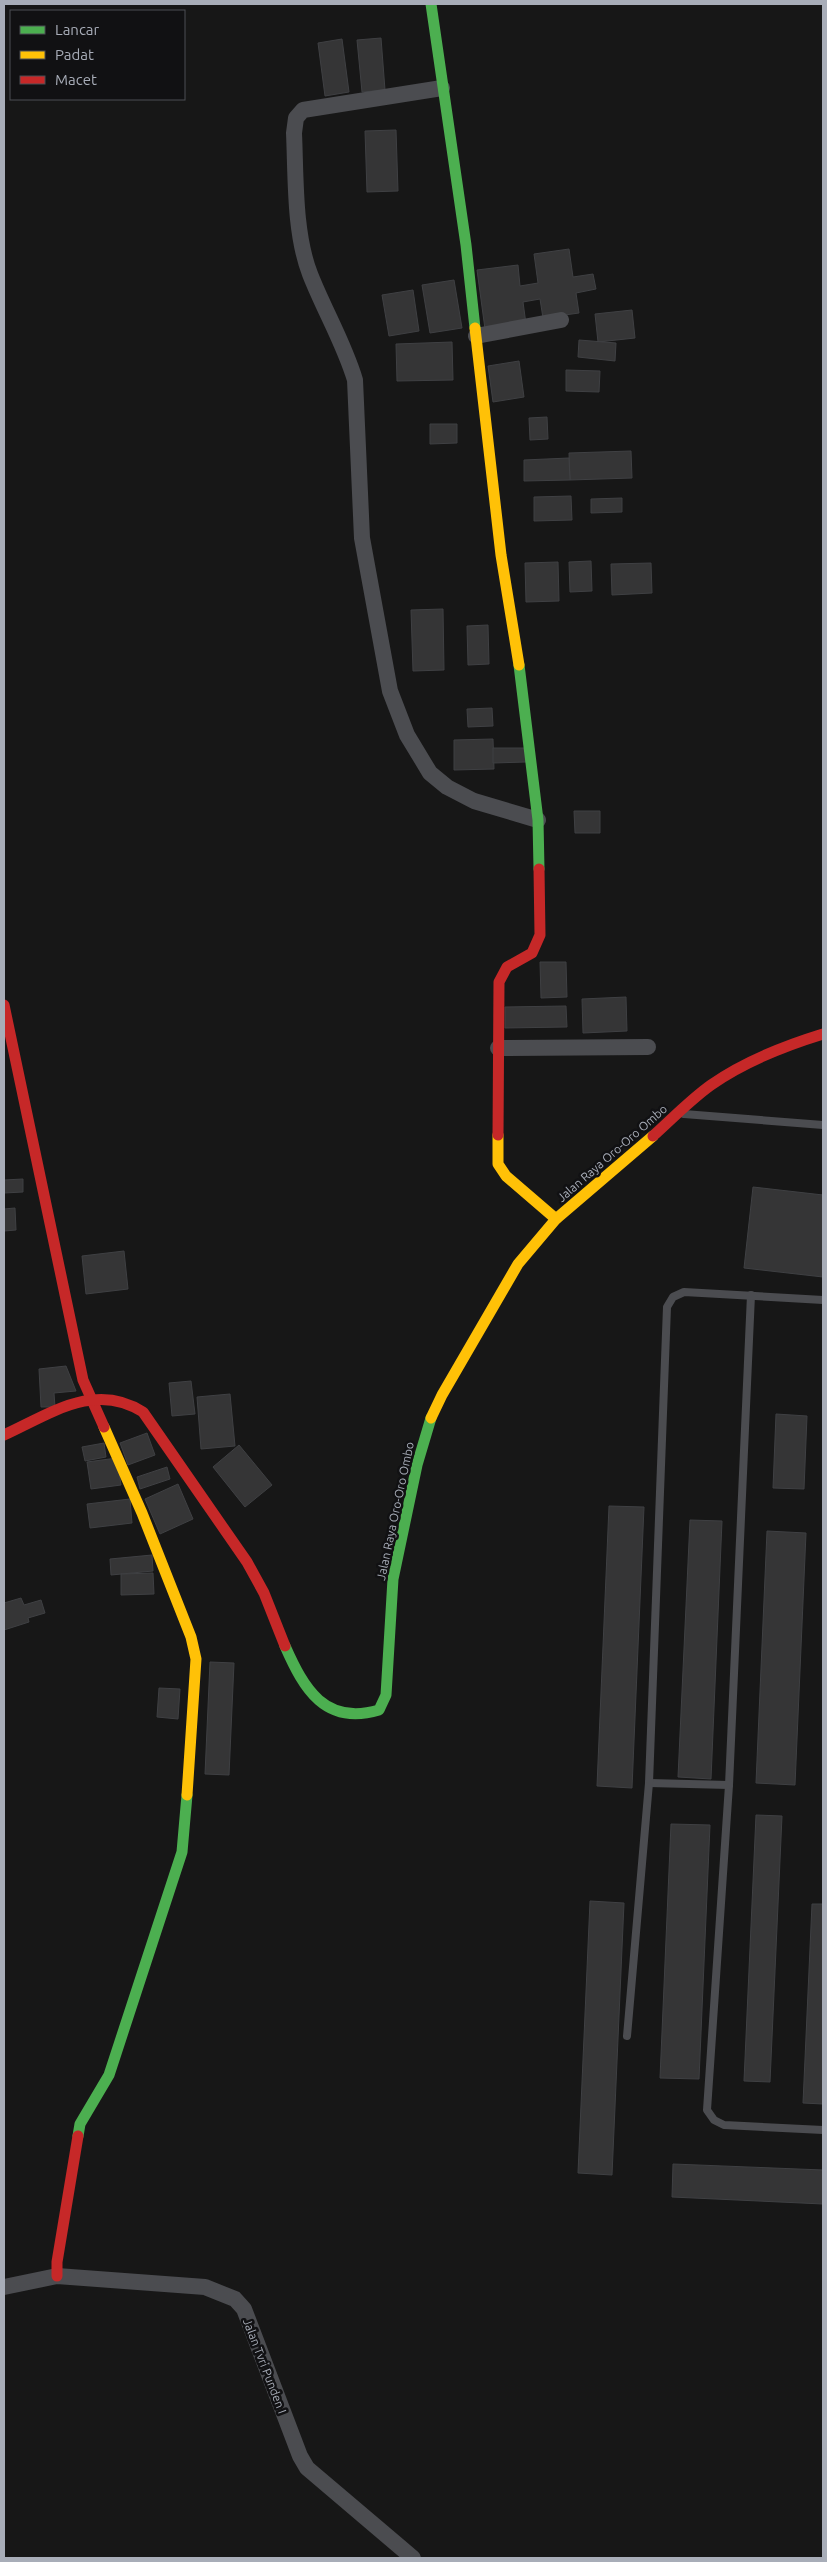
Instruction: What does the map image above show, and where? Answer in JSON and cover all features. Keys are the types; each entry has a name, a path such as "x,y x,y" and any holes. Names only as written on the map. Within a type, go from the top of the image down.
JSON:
{"street":[{"path":"431,4 466,245 501,554 520,669 538,820 540,935 532,953 507,967 502,973 499,982 498,1164 506,1176 556,1220"},
{"path":"442,88 303,110 296,118 294,133 303,249 310,273 350,364 355,380 362,538 390,691 407,736 430,773 447,787 474,801 538,820"},
{"path":"476,336 560,320"},
{"path":"4,1005 83,1380 142,1513 191,1637 196,1659 182,1852 109,2075 80,2124 57,2262 57,2276"},
{"name":"Jalan Raya Oro-Oro Ombo","path":"4,1435 90,1398 122,1399 134,1404 143,1412 249,1565 267,1600 300,1676 311,1693 328,1707 345,1713 364,1713 380,1710 386,1695 393,1579 417,1465 431,1419 442,1395 518,1264 556,1220 680,1113 691,1101 731,1071 797,1042 823,1034"},
{"path":"498,1048 648,1046"},
{"name":"Jalan Tvri Punden I","path":"4,2287 57,2276 205,2287 220,2291 235,2299 244,2309 300,2456 307,2468 414,2558"}],"lane":[{"path":"680,1113 823,1125"},
{"path":"627,2036 648,1783 667,1307 673,1297 684,1292 823,1300"},
{"path":"751,1296 729,1785 708,2110 714,2120 724,2125 823,2130"},
{"path":"648,1783 729,1785"}],"building":[{"path":"381,38 385,90 362,92 357,40"},
{"path":"342,39 349,92 325,96 318,43"},
{"path":"396,130 398,191 367,192 365,131"},
{"path":"569,249 573,277 593,274 596,289 576,293 579,313 543,318 540,299 523,302 526,324 485,329 477,270 518,265 520,286 538,283 534,254"},
{"path":"454,280 462,328 430,333 422,285"},
{"path":"413,290 419,331 389,336 382,295"},
{"path":"632,310 635,338 598,342 595,314"},
{"path":"579,340 616,343 615,361 578,357"},
{"path":"452,342 453,380 397,381 396,344"},
{"path":"519,361 524,397 493,402 488,366"},
{"path":"566,370 600,371 599,392 566,391"},
{"path":"547,417 548,439 530,440 529,418"},
{"path":"430,424 457,424 457,443 430,444"},
{"path":"631,451 632,478 570,480 569,453"},
{"path":"569,458 570,480 524,481 524,460"},
{"path":"571,496 572,520 534,521 534,497"},
{"path":"622,498 622,512 591,513 591,499"},
{"path":"591,561 592,591 570,592 569,562"},
{"path":"558,562 559,601 526,602 525,563"},
{"path":"651,563 652,593 612,595 611,564"},
{"path":"443,609 444,670 413,671 411,610"},
{"path":"488,625 489,664 468,665 467,626"},
{"path":"492,708 493,726 468,727 467,709"},
{"path":"493,739 494,769 454,770 454,740"},
{"path":"493,748 526,748 526,762 493,763"},
{"path":"574,811 600,811 600,833 575,833"},
{"path":"540,962 566,962 567,997 541,998"},
{"path":"626,997 627,1031 583,1033 582,999"},
{"path":"566,1006 567,1027 505,1028 505,1007"},
{"path":"23,1179 23,1192 4,1193 4,1180"},
{"path":"753,1187 823,1195 823,1277 744,1268"},
{"path":"15,1208 16,1230 4,1231 4,1209"},
{"path":"124,1251 128,1289 86,1294 82,1256"},
{"path":"66,1366 76,1391 54,1393 55,1407 41,1407 39,1369"},
{"path":"191,1381 195,1414 172,1416 169,1383"},
{"path":"230,1394 235,1446 201,1449 197,1397"},
{"path":"776,1414 807,1416 804,1489 773,1488"},
{"path":"147,1433 155,1455 128,1465 120,1443"},
{"path":"104,1443 106,1457 85,1461 82,1447"},
{"path":"239,1445 272,1485 245,1507 213,1467"},
{"path":"117,1458 121,1485 91,1489 87,1462"},
{"path":"167,1467 170,1479 140,1489 137,1477"},
{"path":"178,1484 193,1519 160,1534 145,1499"},
{"path":"130,1499 132,1523 90,1528 87,1504"},
{"path":"609,1506 644,1507 632,1788 597,1786"},
{"path":"690,1520 722,1521 711,1779 678,1777"},
{"path":"767,1531 806,1533 795,1785 756,1783"},
{"path":"152,1555 153,1571 111,1575 110,1559"},
{"path":"153,1573 154,1594 121,1595 121,1574"},
{"path":"21,1598 24,1605 41,1600 45,1613 28,1618 29,1622 4,1630 4,1603"},
{"path":"210,1662 234,1663 229,1775 205,1774"},
{"path":"159,1688 180,1689 178,1719 157,1717"},
{"path":"756,1815 782,1816 770,2082 744,2081"},
{"path":"671,1824 710,1825 699,2079 660,2078"},
{"path":"590,1901 624,1903 612,2175 578,2173"},
{"path":"812,1904 823,1904 823,2104 803,2103"},
{"path":"673,2164 823,2170 823,2204 672,2197"}],"traffic: fast":[{"path":"431,4 466,245 475,328"},
{"path":"519,665 538,820 539,869"},
{"path":"285,1646 300,1676 319,1700 331,1708 344,1713 360,1714 379,1710 386,1695 393,1579 417,1465 431,1418"},
{"path":"78,2136 80,2124 109,2075 182,1852 187,1795"}],"traffic: slow":[{"path":"475,328 501,555 519,665"},
{"path":"498,1135 498,1164 506,1176 556,1219"},
{"path":"431,1418 442,1395 518,1264 556,1219 653,1136"},
{"path":"104,1427 142,1513 191,1637 196,1659 187,1795"}],"traffic: jam":[{"path":"498,1135 499,982 507,967 532,953 540,935 539,869"},
{"path":"4,1005 83,1380 104,1427"},
{"path":"653,1136 696,1097 724,1076 765,1055 823,1034"},
{"path":"4,1435 56,1410 90,1400 108,1400 125,1403 143,1412 247,1562 264,1593 285,1646"},
{"path":"57,2276 57,2262 78,2136"}]}
